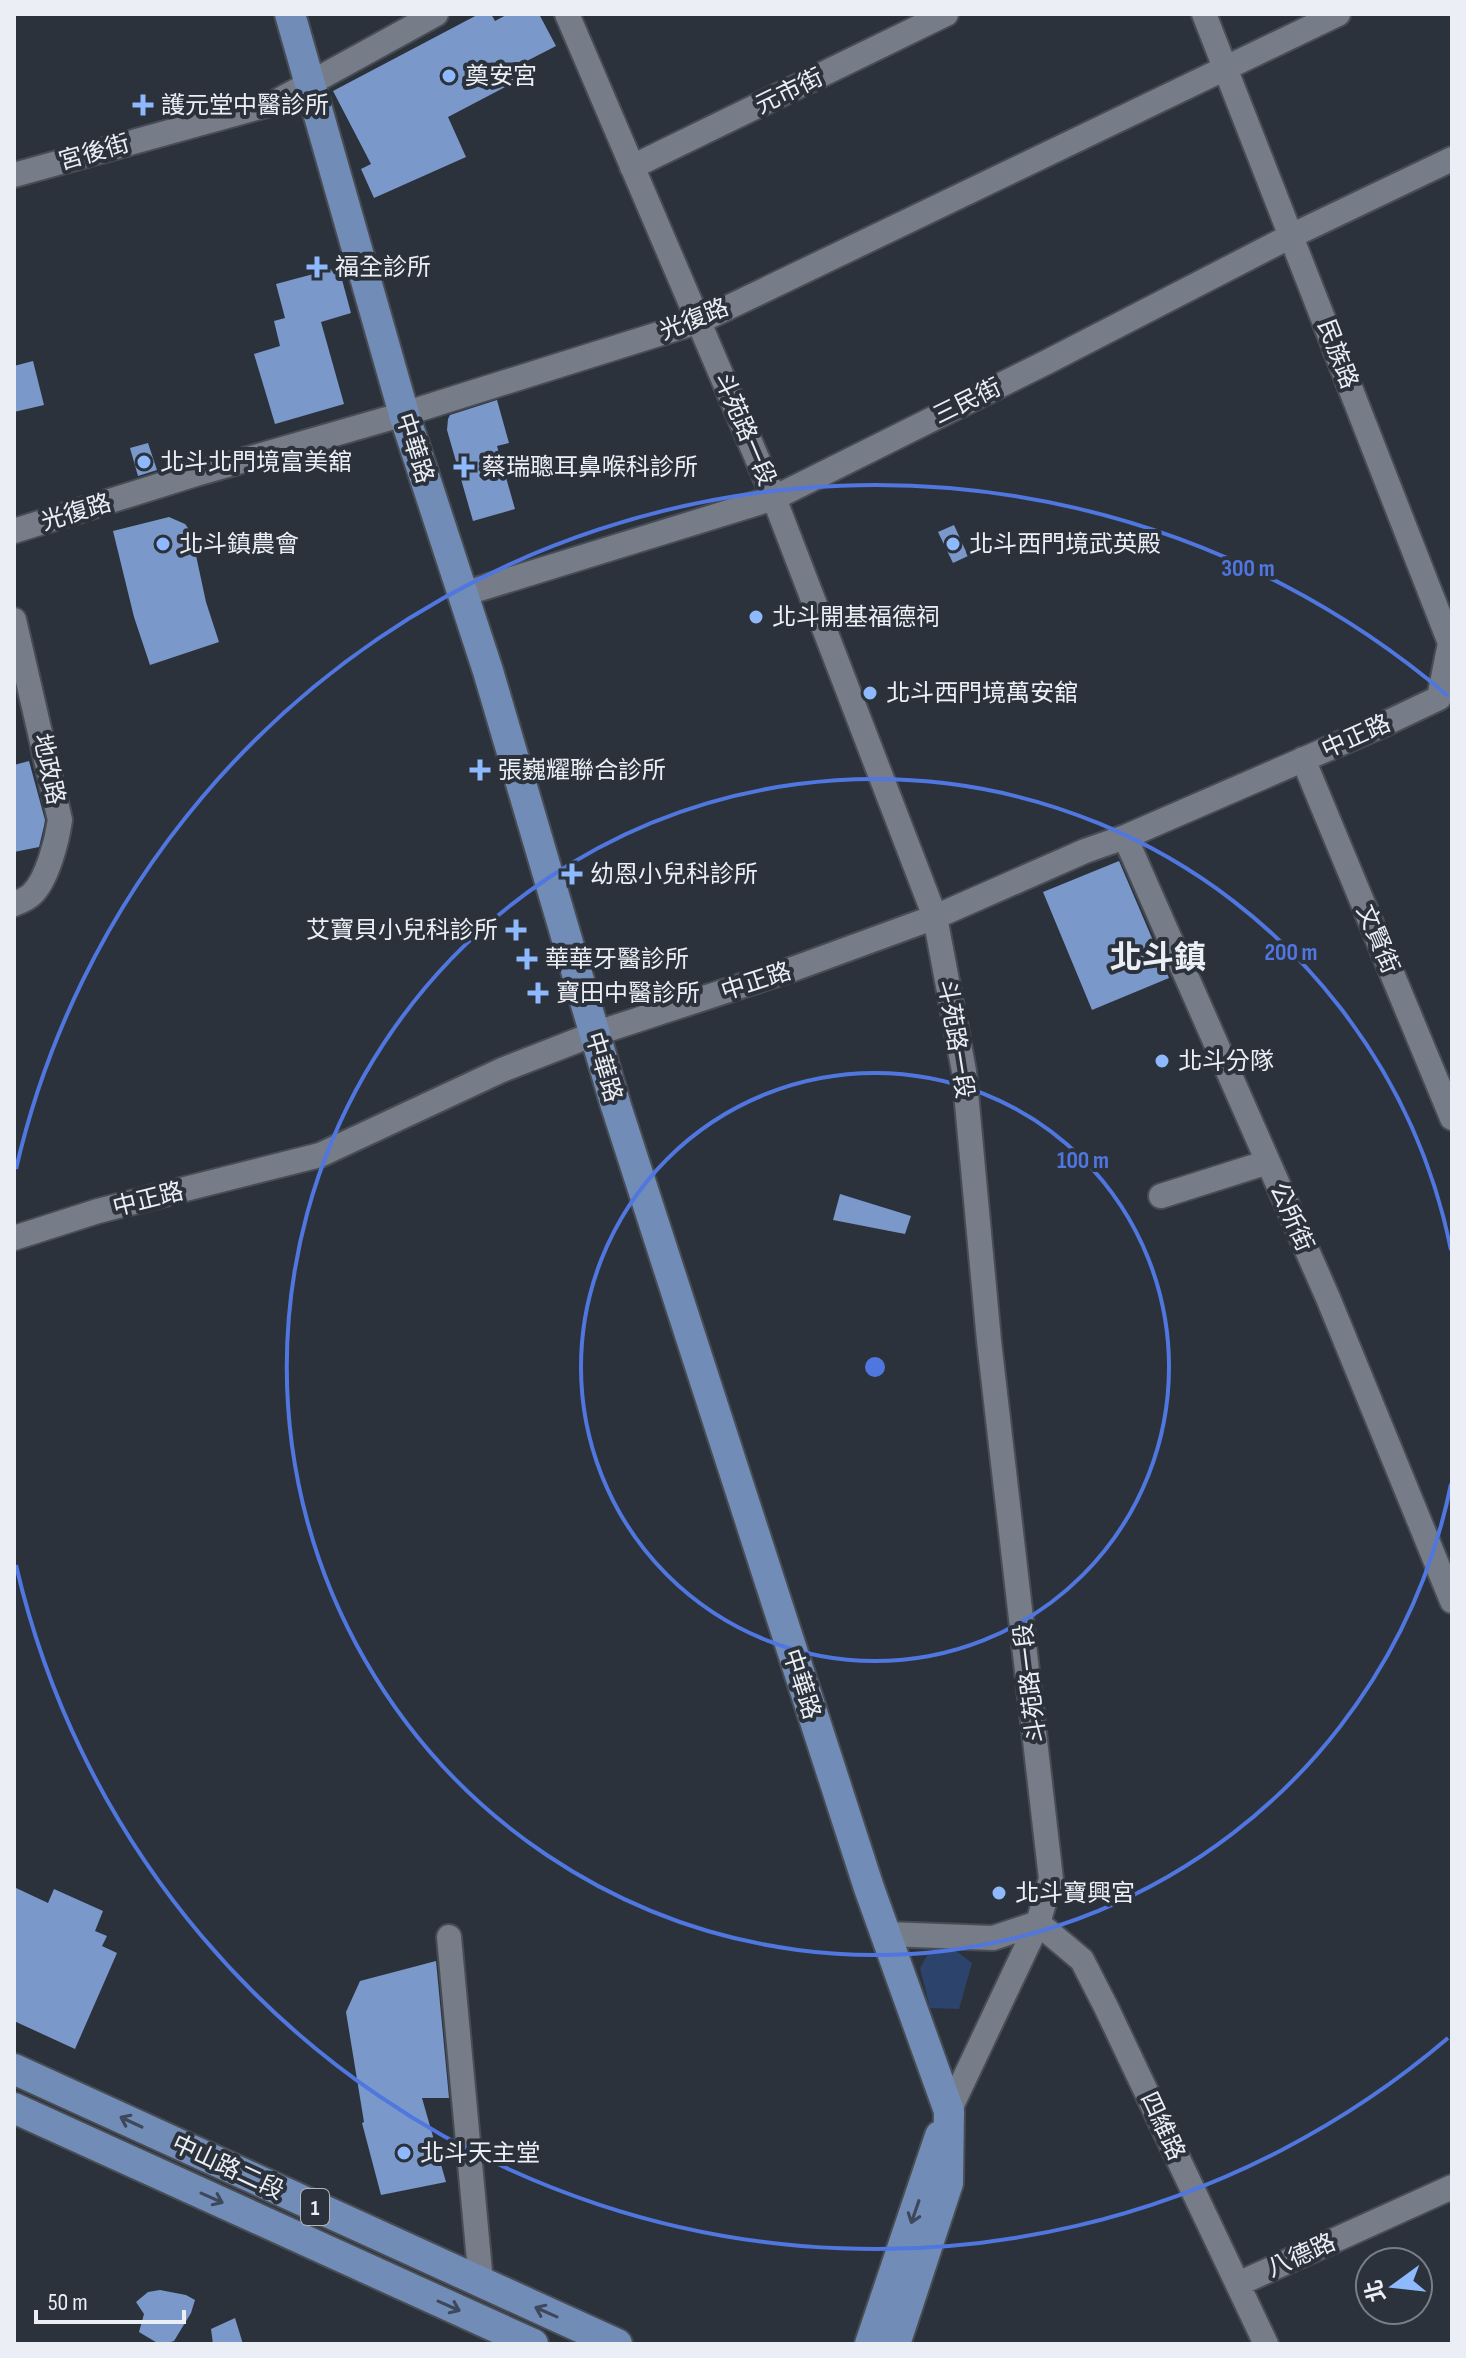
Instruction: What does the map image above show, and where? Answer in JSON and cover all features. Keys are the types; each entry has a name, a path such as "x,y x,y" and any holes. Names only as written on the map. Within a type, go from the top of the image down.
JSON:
{"main road":[{"name":"中華路","path":"290,14 404,414 488,671 594,1034 749,1521 886,1934 949,2111"},
{"name":"中山路二段","path":"16,2072 617,2344"},
{"name":"中山路二段","path":"14,2108 533,2344"},
{"name":"斗苑路一段","path":"870,2344 949,2111"},
{"name":"斗苑路一段","path":"895,2344 948,2183 949,2111"}],"street":[{"name":"宮後街","path":"14,175 274,103 436,14"},
{"name":"斗苑路一段","path":"567,14 774,498 935,917 964,1071 989,1341 1051,1879 1038,1923 949,2111"},
{"name":"元市街","path":"632,167 946,14"},
{"name":"民族路","path":"1204,14 1450,643 1439,698"},
{"name":"光復路","path":"14,531 700,321 1338,14"},
{"name":"三民街","path":"463,594 774,498 1291,236 1452,159"},
{"name":"地政路","path":"14,620 60,820 48,867 33,894 14,904"},
{"name":"中正路","path":"14,1238 98,1211 320,1155 502,1070 594,1034 793,969 935,917 1439,698"},
{"name":"文賢街","path":"1303,759 1452,1118"},
{"name":"公所街","path":"1125,837 1328,1298 1452,1601"},
{"path":"1161,1196 1268,1162"},
{"path":"886,1934 993,1938 1038,1923"},
{"name":"四維路","path":"1038,1923 1082,1960 1266,2344"},
{"path":"449,1937 481,2282"},
{"name":"八德路","path":"1238,2284 1452,2187"}],"shaded area":[{"path":"952,1948 972,1963 959,2009 930,2008 920,1968 928,1954"}],"building":[{"name":"奠安宮","path":"479,14 491,14 495,21 508,14 539,14 556,46 519,65 526,76 448,117 466,157 374,198 361,169 371,164 333,91"},
{"path":"332,269 341,276 351,313 321,322 344,404 275,424 254,354 280,346 274,321 285,318 276,284"},
{"path":"33,361 44,405 14,412 14,366"},
{"path":"497,400 509,443 497,446 515,509 473,521 447,430 448,419 450,415"},
{"name":"北斗北門境富美舘","path":"148,443 157,470 138,476 130,448"},
{"name":"北斗鎮農會","path":"169,517 185,524 191,532 206,602 219,642 150,665 134,617 113,531"},
{"name":"北斗西門境武英殿","path":"954,525 968,556 953,563 938,532"},
{"path":"29,761 45,820 39,847 14,852 14,765"},
{"path":"1119,861 1169,978 1092,1010 1043,892"},
{"path":"840,1194 911,1216 905,1234 833,1220"},
{"path":"14,1887 48,1903 54,1889 103,1911 95,1931 107,1936 102,1946 117,1953 75,2049 14,2021"},
{"path":"436,1961 449,2098 422,2098 446,2182 381,2195 362,2123 346,2012 360,1981"},
{"path":"160,2290 195,2300 174,2341 164,2344 139,2332 144,2314 136,2302 148,2292"},
{"path":"235,2318 243,2344 213,2344 211,2329"}],"place":[{"name":"奠安宮","path":"449,76"},
{"name":"護元堂中醫診所","path":"143,105"},
{"name":"福全診所","path":"317,267"},
{"name":"北斗北門境富美舘","path":"144,462"},
{"name":"蔡瑞聰耳鼻喉科診所","path":"464,467"},
{"name":"北斗鎮農會","path":"163,544"},
{"name":"北斗西門境武英殿","path":"953,544"},
{"name":"北斗開基福德祠","path":"756,617"},
{"name":"北斗西門境萬安舘","path":"870,693"},
{"name":"張巍耀聯合診所","path":"480,770"},
{"name":"幼恩小兒科診所","path":"572,874"},
{"name":"艾寶貝小兒科診所","path":"516,930"},
{"name":"華華牙醫診所","path":"527,959"},
{"name":"寶田中醫診所","path":"538,993"},
{"name":"北斗分隊","path":"1162,1061"},
{"name":"北斗寶興宮","path":"999,1893"},
{"name":"北斗天主堂","path":"404,2153"}],"district":[{"name":"北斗鎮","path":"1158,957"}]}
